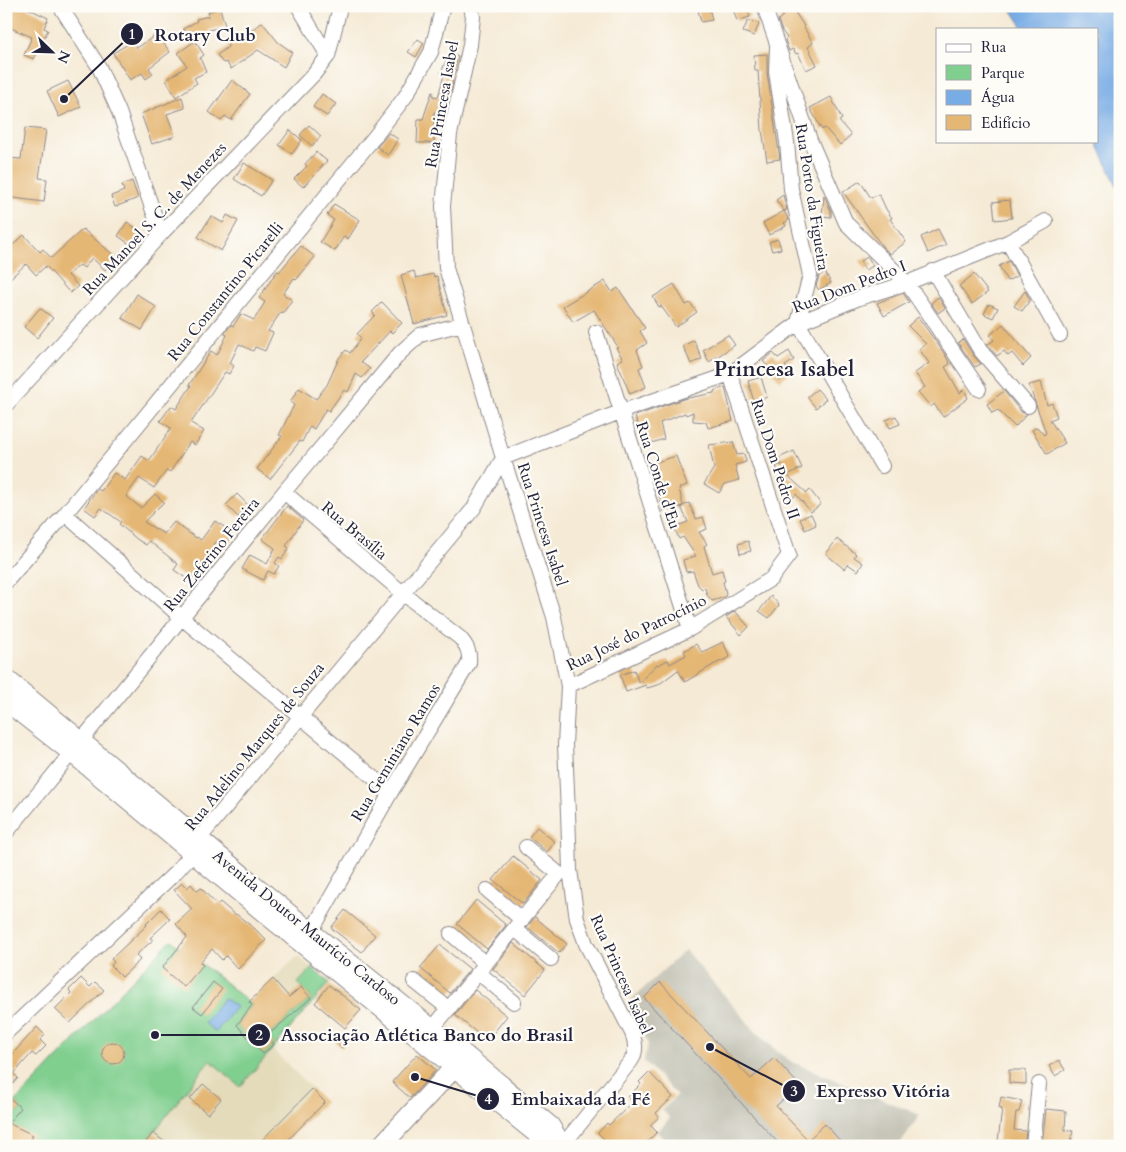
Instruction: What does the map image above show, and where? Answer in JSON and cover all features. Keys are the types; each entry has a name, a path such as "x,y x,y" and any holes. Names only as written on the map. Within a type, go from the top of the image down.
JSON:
{"street":[{"path":"60,6 99,67 119,112 161,234"},
{"path":"298,6 328,56"},
{"path":"328,56 338,6"},
{"name":"Rua Constantino Picarelli","path":"6,582 65,514 376,135 405,97 431,52 443,6"},
{"name":"Rua Princesa Isabel","path":"471,6 473,17 470,45 450,134 442,206 446,268 503,458 554,617 568,686 566,745 570,870 577,919 586,944 632,1033 636,1047 634,1057 562,1146"},
{"name":"Rua Porto da Figueira","path":"764,6 810,140 846,224 907,283 979,389"},
{"name":"Rua Porto da Figueira","path":"777,47 776,72 787,142 791,188 810,275 798,323"},
{"name":"Rua Manoel S. C. de Menezes","path":"6,405 161,234 270,122 328,56"},
{"name":"Rua Dom Pedro I","path":"503,458 620,412 730,374 798,323 859,298 907,283 1008,242 1046,221"},
{"path":"1008,242 1060,334"},
{"path":"933,272 980,350 1028,406"},
{"path":"798,323 882,466"},
{"name":"Rua Zeferino Fereira","path":"6,832 400,353 420,335 462,324"},
{"name":"Rua Conde d'Eu","path":"596,332 690,629"},
{"name":"Rua Dom Pedro II","path":"730,374 789,555"},
{"name":"Rua Adelino Marques de Souza","path":"6,1033 174,874 300,716 474,508 503,458"},
{"name":"Rua Brasília","path":"284,492 404,594"},
{"path":"65,514 182,618 391,792"},
{"name":"Rua José do Patrocínio","path":"568,686 690,629 771,579 789,555"},
{"name":"Rua Geminiano Ramos","path":"307,938 391,792 469,663 470,653 460,638 404,594"},
{"name":"Avenida Doutor Maurício Cardoso","path":"6,679 76,746 307,938 461,1061 550,1126 562,1146"},
{"name":"Avenida Doutor Maurício Cardoso","path":"6,701 76,746"},
{"path":"432,1029 559,874 526,847"},
{"path":"487,890 551,959"},
{"path":"451,934 514,1002"},
{"path":"414,981 449,1009"},
{"name":"Avenida Doutor Maurício Cardoso","path":"388,1003 432,1029 461,1061"},
{"path":"381,1146 461,1061"},
{"path":"1033,1146 1039,1084"}],"shaded area":[{"path":"685,950 757,1033 779,1053 792,1062 920,1115 898,1146 670,1146 657,1132 670,1118 662,1110 677,1095 644,1061 648,1044 629,1002"},
{"path":"298,956 329,983 272,1049 325,1102 282,1146 143,1146 252,1005 249,1002"}],"green space":[{"path":"171,940 252,1005 237,1025 263,1054 274,1044 267,1036 311,998 298,983 312,968 329,983 240,1087 210,1060 143,1146 6,1146 9,1125 21,1108 15,1102"}],"water":[{"path":"1009,6 1120,6 1120,192 1096,142 1098,142 1098,28 1023,28"},
{"path":"224,998 236,1007 216,1032 204,1023"}],"building":[{"path":"6,6 23,6 48,18 44,28 48,30 34,59 24,55 32,37 6,26"},
{"path":"732,6 746,6 750,17 737,21"},
{"path":"777,6 791,6 813,43 808,47 817,65 806,70 798,53 796,54 793,49 789,51 785,40 787,38 778,20 783,16"},
{"path":"709,7 712,20 701,22 698,10"},
{"path":"220,8 225,26 209,30 210,34 190,40 183,29 197,21 196,19 209,16 208,12"},
{"path":"748,20 759,24 754,36 743,32"},
{"path":"262,22 278,42 292,52 284,67 258,50 231,69 226,62 223,63 217,55 228,47 228,44 243,34 244,36"},
{"path":"157,34 170,52 149,68 153,74 146,79 142,73 130,80 113,53 133,41 137,48"},
{"path":"418,39 424,43 416,57 408,52"},
{"path":"195,41 204,55 200,58 206,72 194,78 197,83 176,97 166,80 187,66 178,53"},
{"path":"449,53 458,57 451,80 453,81 450,96 448,96 442,115 434,112 434,143 417,143 418,119 423,119 432,92 433,96 438,97 444,75 441,73"},
{"path":"767,54 767,73 780,159 767,161 762,130 758,71 755,71 754,55"},
{"path":"232,80 250,94 231,120 225,116 221,121 209,112"},
{"path":"68,81 81,107 59,117 47,91"},
{"path":"322,94 336,104 327,116 313,107"},
{"path":"182,97 185,108 167,114 175,136 152,144 141,114"},
{"path":"831,97 842,119 839,121 851,135 840,145 825,128 822,130 810,108"},
{"path":"309,125 321,136 312,146 300,135"},
{"path":"25,128 46,130 39,178 47,179 44,202 6,197 6,158 21,159"},
{"path":"290,130 302,140 292,154 279,145"},
{"path":"389,133 398,139 388,155 377,147"},
{"path":"316,152 327,161 303,187 294,179 307,166 305,164"},
{"path":"244,163 272,180 261,196 234,179"},
{"path":"132,181 138,198 115,207 111,196 124,191 122,185"},
{"path":"860,181 871,198 879,194 892,218 890,219 906,242 890,254 882,246 843,192"},
{"path":"783,195 787,210 784,211 776,200"},
{"path":"824,195 831,211 831,217 822,216"},
{"path":"1010,200 1012,218 995,220 993,202"},
{"path":"334,204 360,220 348,239 344,236 335,251 320,242 334,220 327,215"},
{"path":"784,211 789,220 784,223 786,226 769,235 763,223"},
{"path":"227,215 238,221 221,251 198,237 211,216 223,223"},
{"path":"127,222 140,231 131,245 118,236"},
{"path":"83,229 117,258 105,270 92,258 84,268 80,265 68,275 78,286 70,293 46,266 36,275 26,264 6,282 6,251 24,235 40,252 43,249 51,258"},
{"path":"938,229 946,245 928,253 921,237"},
{"path":"778,239 781,249 772,251 769,242"},
{"path":"301,246 315,257 296,280 294,278 283,294 292,300 268,331 273,333 265,351 255,347 253,351 239,344 230,363 234,366 229,374 225,372 191,423 204,431 195,445 190,442 170,472 167,470 154,488 139,478 126,496 141,508 155,494 164,502 144,522 164,534 174,522 201,540 215,521 232,532 232,536 223,547 216,542 190,581 174,570 178,564 149,541 146,545 138,540 119,524 121,522 101,508 95,516 84,508 97,489 101,491 114,473 125,480 142,456 149,461 171,428 160,421 171,406 176,409 211,351 217,355 227,335 225,334 226,331 231,325 233,326 241,314 254,320 265,302 259,298 277,271 279,272"},
{"path":"868,257 873,266 865,270 860,261"},
{"path":"1009,261 1017,276 1007,281 999,266"},
{"path":"414,271 416,278 433,274 434,277 437,276 447,315 414,324 401,275"},
{"path":"825,272 831,283 819,290 816,286 819,276"},
{"path":"974,274 988,292 972,304 959,286"},
{"path":"605,281 612,292 618,288 645,328 640,331 647,343 637,350 643,366 639,368 646,387 630,394 617,362 623,359 616,348 618,347 594,310 573,322 563,306"},
{"path":"674,284 686,305 690,303 697,312 676,327 653,297"},
{"path":"1025,291 1030,300 1022,311 1014,306"},
{"path":"903,293 909,302 884,316 877,303"},
{"path":"137,294 156,307 142,330 122,318"},
{"path":"938,297 945,308 938,313 931,303"},
{"path":"382,302 402,323 392,333 390,331 361,362 370,369 362,378 356,374 348,392 344,390 329,411 326,409 314,429 310,426 302,442 300,441 270,479 257,469 282,436 279,435 294,405 290,402 299,388 316,399 327,385 339,358 346,350 350,353 361,338 357,334 375,315 372,312"},
{"path":"989,304 998,308 993,318 984,314"},
{"path":"40,308 53,318 37,338 24,327"},
{"path":"918,317 944,353 950,364 945,367 960,393 964,389 968,398 943,417 934,404 931,407 918,392 925,387 915,373 929,363 919,349 926,344 908,326"},
{"path":"1003,324 1031,358 1023,366 1012,353 1008,356 1004,351 997,356 987,345 994,340 990,335"},
{"path":"728,335 735,345 709,362 703,350"},
{"path":"963,339 981,364 975,367 958,343"},
{"path":"694,340 702,359 691,364 683,346"},
{"path":"789,351 794,360 785,366 790,372 780,381 763,361 773,353 778,358"},
{"path":"761,377 767,397 754,402 748,381"},
{"path":"1041,382 1047,405 1052,403 1057,417 1050,420 1065,443 1047,454 1032,430 1037,427 1044,435 1046,433 1029,385"},
{"path":"725,387 733,421 708,428 706,422 693,421 693,412 686,415 685,413 660,423 664,439 648,444 643,426 638,428 635,416 683,399 714,393 714,391"},
{"path":"817,389 826,399 816,408 807,397"},
{"path":"1004,391 1021,412 1027,414 1015,427 998,410 992,413 987,404"},
{"path":"896,416 900,424 890,428 886,420"},
{"path":"733,442 737,455 744,454 746,462 735,465 739,480 725,484 719,493 704,484 714,468 709,445"},
{"path":"794,451 802,468 787,475 807,493 810,490 821,504 811,512 796,494 791,500 782,492 786,488 776,466 782,465 779,458"},
{"path":"676,456 687,485 679,488 683,506 663,511 653,481 658,479 653,463"},
{"path":"237,494 249,506 238,517 226,505"},
{"path":"689,503 696,519 703,517 707,529 699,532 707,544 704,546 712,573 722,570 725,581 723,582 726,593 725,597 712,601 707,595 705,588 702,589 698,585 693,571 686,572 683,560 696,556 683,537 679,539 674,527 688,522 681,507"},
{"path":"287,506 303,520 286,546 289,548 282,559 279,557 275,563 279,566 274,574 268,571 263,580 242,569 250,555 267,564 275,548 262,539"},
{"path":"811,514 816,525 805,530 800,519"},
{"path":"837,539 856,554 854,557 863,563 858,571 848,564 844,569 826,554"},
{"path":"748,541 751,551 740,554 738,544"},
{"path":"771,596 779,605 769,618 759,611"},
{"path":"735,611 749,627 741,635 726,617"},
{"path":"723,642 730,657 685,682 678,670 658,685 647,688 646,685 626,692 620,675 634,670 639,683 657,664 668,660 670,664 686,655 684,651 696,644 702,652"},
{"path":"537,827 555,842 547,852 529,837"},
{"path":"513,856 542,880 523,904 493,880"},
{"path":"182,883 187,888 191,884 197,891 201,888 217,905 220,902 254,928 266,940 238,969 226,956 222,960 212,949 200,962 203,965 184,987 162,968 187,937 176,924 192,909 174,890"},
{"path":"476,900 506,925 487,949 457,924"},
{"path":"161,909 170,919 150,938 153,940 136,955 140,960 122,977 111,966 114,962 111,959"},
{"path":"345,910 375,935 362,952 331,928"},
{"path":"535,917 567,944 559,953 527,927"},
{"path":"513,943 545,970 525,995 493,969"},
{"path":"440,945 470,969 450,993 420,968"},
{"path":"81,978 90,987 95,982 104,990 70,1023 55,1009 71,993 69,990"},
{"path":"273,979 289,997 301,987 311,998 267,1036 274,1044 263,1054 237,1025 252,1005 249,1002"},
{"path":"213,982 222,989 202,1014 193,1007"},
{"path":"660,982 751,1079 774,1058 799,1085 776,1106 808,1140 825,1124 845,1146 781,1146 644,998"},
{"path":"329,985 361,1010 345,1028 315,1003"},
{"path":"475,990 507,1016 487,1041 455,1015"},
{"path":"37,1027 45,1035 40,1040 46,1046 36,1056 32,1053 23,1063 14,1074 18,1078 6,1092 6,1061"},
{"path":"342,1034 348,1040 342,1048 335,1042"},
{"path":"113,1042 123,1049 124,1053 117,1063 113,1064 103,1057 102,1053 109,1043"},
{"path":"417,1054 436,1070 410,1098 392,1082"},
{"path":"1059,1060 1065,1070 1055,1076 1049,1066"},
{"path":"1009,1070 1026,1070 1026,1084 1009,1083"},
{"path":"649,1072 673,1097 656,1113 659,1117 650,1125 657,1132 643,1146 611,1146 598,1133 607,1123 609,1125 633,1102 628,1097 641,1084 639,1082"},
{"path":"203,1084 221,1099 208,1114 190,1099"},
{"path":"312,1089 325,1102 282,1146 256,1146"},
{"path":"6,1095 21,1108 8,1123 33,1135 28,1146 6,1146"},
{"path":"1001,1097 1022,1101 1019,1112 1016,1112 1014,1130 1026,1131 1024,1146 1006,1146 1006,1141 998,1141 1002,1109 999,1108"},
{"path":"1046,1109 1066,1111 1065,1130 1073,1131 1071,1144 1064,1142 1063,1146 1042,1146"},
{"path":"153,1133 170,1146 143,1146"}],"place":[{"name":"Rotary Club","path":"64,99"},
{"name":"Associação Atlética Banco do Brasil","path":"155,1035"},
{"name":"Expresso Vitória","path":"710,1047"},
{"name":"Embaixada da Fé","path":"415,1077"}],"district":[{"name":"Princesa Isabel","path":"784,369"}]}
